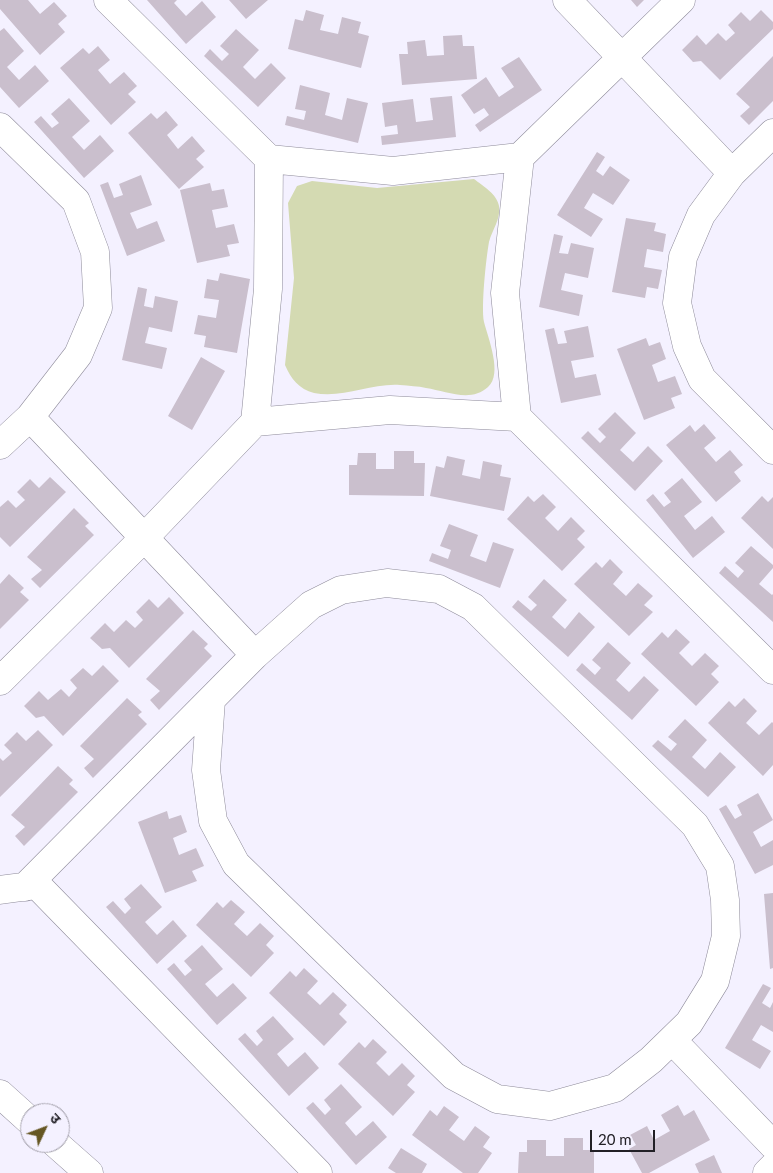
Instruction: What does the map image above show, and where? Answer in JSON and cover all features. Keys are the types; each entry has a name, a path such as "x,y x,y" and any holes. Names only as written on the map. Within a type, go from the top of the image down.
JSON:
{"street":[{"path":"108,0 269,159 393,171 520,157 681,0"},
{"path":"566,0 732,173"},
{"path":"0,127 76,201 95,252 98,308 78,355 30,417 0,445"},
{"path":"773,133 732,173 701,215 683,257 677,303 687,346 702,379 773,450"},
{"path":"520,157 505,293 517,417 773,670"},
{"path":"0,681 144,538 255,422 268,289 269,159"},
{"path":"255,422 390,410 517,417"},
{"path":"30,417 255,655"},
{"path":"12,888 211,700 255,655 311,605 341,590 387,583 440,590 473,607 695,825 720,866 726,900 726,936 715,981 689,1023 651,1060 615,1088 550,1106 497,1099 454,1076 236,864 213,821 206,770 211,700"},
{"path":"12,888 37,885 318,1173"},
{"path":"672,1040 773,1145"},
{"path":"0,1094 20,1112"},
{"path":"66,1153 88,1173"},
{"path":"767,1173 773,1167"}],"green space":[{"path":"474,179 493,194 499,206 498,220 489,242 483,294 484,322 494,365 494,374 488,387 474,394 458,395 400,385 378,386 335,394 314,393 300,386 290,375 285,365 294,278 288,203 297,186 312,181 377,188"}],"building":[{"path":"0,0 28,0 40,14 54,2 67,16 58,24 65,32 40,55 0,9"},
{"path":"147,0 177,0 174,3 186,16 202,1 216,17 186,44"},
{"path":"229,0 268,0 246,19"},
{"path":"631,0 644,0 637,7"},
{"path":"306,10 324,15 320,30 338,34 342,17 361,22 358,33 369,36 361,68 288,49 295,19 303,21"},
{"path":"761,10 773,22 773,29 720,80 701,61 693,62 682,50 697,35 706,45 718,33 726,41 735,33 728,25 741,12 750,21"},
{"path":"4,28 24,51 7,67 19,80 35,65 49,81 19,108 0,87 0,31"},
{"path":"236,29 259,50 243,67 255,79 271,63 286,78 258,107 204,56 210,49 222,61 229,54 220,46"},
{"path":"462,35 463,46 474,46 477,79 402,85 399,54 408,54 407,42 425,40 427,56 444,55 443,36"},
{"path":"98,46 110,60 98,70 110,84 124,72 137,86 128,94 136,102 111,125 60,68 83,48 89,54"},
{"path":"773,56 773,101 749,125 740,116 750,107 736,94"},
{"path":"519,57 542,90 480,132 475,125 489,115 484,108 474,114 461,95 486,77 499,97 514,87 501,68"},
{"path":"300,85 330,93 325,115 342,120 347,98 368,103 358,143 285,125 287,116 304,120 306,111 295,109"},
{"path":"452,96 456,137 382,145 381,136 398,134 397,125 385,127 382,103 413,99 416,122 433,120 430,98"},
{"path":"69,98 90,121 72,137 84,150 100,135 114,151 84,178 34,122 41,116 52,128 59,123 51,114"},
{"path":"166,111 178,125 167,135 178,149 192,136 205,151 196,159 204,167 179,189 128,133 151,113 157,119"},
{"path":"597,152 605,157 596,171 603,176 610,166 630,180 613,205 593,193 584,208 603,219 591,237 557,215"},
{"path":"141,175 152,205 130,213 137,229 157,221 165,241 127,256 100,185 108,182 114,198 123,195 119,184"},
{"path":"210,183 212,191 224,189 228,207 212,210 216,228 234,224 239,243 227,245 230,256 197,263 180,190"},
{"path":"626,218 656,223 654,231 666,234 663,252 647,249 644,267 662,270 658,289 647,287 645,298 612,292"},
{"path":"554,234 563,236 559,253 568,254 571,243 594,248 588,278 565,273 561,290 583,295 579,316 539,307"},
{"path":"220,273 250,279 237,353 204,347 206,336 194,334 198,315 216,318 219,300 204,298 207,279 218,281"},
{"path":"138,287 147,289 144,306 153,308 155,296 178,301 172,332 149,327 145,343 167,348 162,369 122,360"},
{"path":"588,326 594,357 571,361 575,378 596,374 601,395 561,403 545,330 554,328 558,344 567,343 564,331"},
{"path":"646,338 649,346 660,342 666,359 652,365 658,382 675,376 682,394 671,398 675,408 644,420 617,349"},
{"path":"201,357 225,371 192,430 168,416"},
{"path":"615,412 636,433 620,450 633,462 648,446 663,461 635,491 581,438 588,431 600,443 606,437 598,429"},
{"path":"704,424 716,438 704,448 716,462 730,450 743,465 734,472 741,481 716,502 666,445 690,425 695,432"},
{"path":"394,451 414,451 414,463 425,463 424,496 349,495 349,465 357,465 358,453 376,453 376,469 394,469"},
{"path":"447,456 465,460 462,475 480,479 483,461 502,465 500,476 511,478 504,511 430,496 436,466 444,468"},
{"path":"50,477 66,492 10,547 0,537 0,507 8,500 16,508 25,500 17,492 30,479 39,488"},
{"path":"682,478 702,502 684,516 695,530 712,516 725,532 693,558 646,500 653,494 664,507 671,502 664,493"},
{"path":"543,494 556,507 545,518 558,531 571,517 585,531 577,539 585,547 562,571 507,519 528,496 534,502"},
{"path":"762,496 768,502 773,497 773,549 741,518"},
{"path":"74,508 89,523 85,526 94,535 40,588 31,579 42,570 27,557"},
{"path":"449,524 478,535 470,556 486,562 493,542 514,549 500,588 429,561 432,553 448,559 451,550 440,546"},
{"path":"751,546 773,565 773,568 759,584 773,594 773,622 719,573 725,566 738,578 744,571 735,563"},
{"path":"610,559 623,572 613,584 626,596 638,583 653,596 644,605 653,612 629,636 574,584 596,562 602,568"},
{"path":"9,574 24,588 20,592 29,600 0,629 0,584"},
{"path":"544,579 567,600 552,617 565,629 579,612 595,627 568,657 512,607 518,600 531,611 537,605 528,597"},
{"path":"169,597 184,613 129,668 110,648 102,649 90,638 105,623 114,632 126,620 135,628 143,620 136,612 149,599 158,608"},
{"path":"676,629 690,642 679,653 692,666 705,653 719,666 711,674 719,682 696,706 641,654 662,632 668,638"},
{"path":"193,630 208,644 204,648 212,656 159,710 150,700 160,691 146,679"},
{"path":"608,642 631,663 616,680 629,692 644,676 659,690 632,720 576,670 582,663 595,675 601,668 592,660"},
{"path":"103,665 119,681 63,736 44,716 36,718 24,706 39,691 48,700 61,689 69,697 77,688 70,680 83,668 92,676"},
{"path":"127,698 142,712 138,715 147,724 93,778 84,768 94,759 80,746"},
{"path":"744,698 757,711 746,723 759,735 773,723 773,765 763,776 708,723 729,701 735,707"},
{"path":"685,719 707,740 692,757 705,769 720,752 736,767 708,797 652,746 658,740 671,751 677,744 668,737"},
{"path":"38,730 53,745 0,797 0,758 3,761 12,753 4,745 17,732 26,741"},
{"path":"58,766 73,780 69,784 78,792 24,846 15,836 25,827 11,815"},
{"path":"758,793 773,820 753,832 761,847 773,840 773,865 755,874 719,809 726,805 735,819 742,815 737,805"},
{"path":"167,811 169,819 181,815 187,832 173,838 179,855 196,848 204,866 192,871 197,881 165,893 138,822"},
{"path":"141,884 162,907 145,922 157,935 173,920 187,936 157,964 106,907 113,901 125,914 131,908 124,899"},
{"path":"773,893 773,968 770,969 764,894"},
{"path":"231,900 245,912 234,924 247,936 260,923 274,936 266,945 274,953 251,977 196,925 217,902 223,908"},
{"path":"202,945 223,969 205,984 217,997 233,983 247,998 217,1025 167,969 174,963 185,976 192,970 184,961"},
{"path":"304,968 318,981 307,993 320,1005 333,992 347,1005 339,1014 347,1022 324,1046 269,993 290,971 296,977"},
{"path":"763,984 771,988 762,1003 770,1008 773,1002 773,1032 761,1025 752,1040 771,1051 760,1069 725,1048"},
{"path":"273,1016 294,1039 277,1054 288,1067 305,1052 319,1068 289,1096 238,1039 245,1033 257,1046 263,1040 256,1031"},
{"path":"373,1039 387,1052 376,1063 389,1076 402,1063 415,1076 407,1085 415,1092 393,1116 338,1064 359,1042 365,1048"},
{"path":"341,1084 362,1107 345,1123 356,1136 373,1121 387,1137 356,1165 306,1108 313,1102 325,1115 331,1109 324,1100"},
{"path":"678,1105 684,1116 694,1110 710,1140 649,1173 642,1173 629,1149 636,1145 630,1135 647,1126 654,1140 670,1131 661,1115"},
{"path":"444,1106 459,1117 449,1130 464,1141 475,1126 490,1137 483,1147 492,1153 478,1173 463,1173 412,1135 430,1110 437,1116"},
{"path":"564,1138 583,1138 583,1150 594,1150 594,1173 518,1173 519,1152 527,1152 527,1140 546,1140 546,1156 564,1156"},
{"path":"401,1148 427,1164 422,1173 396,1173 388,1168"},
{"path":"714,1155 722,1173 699,1173 695,1164"}]}
